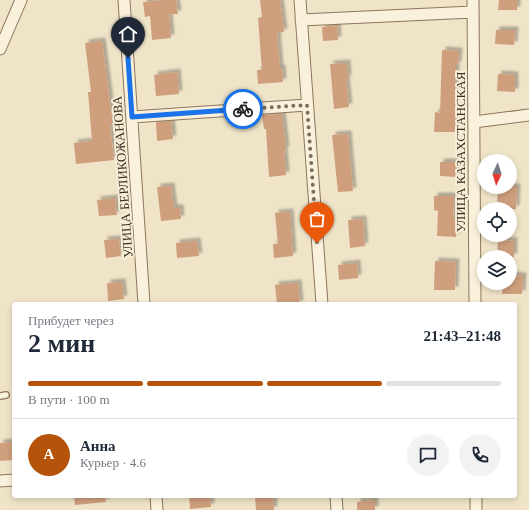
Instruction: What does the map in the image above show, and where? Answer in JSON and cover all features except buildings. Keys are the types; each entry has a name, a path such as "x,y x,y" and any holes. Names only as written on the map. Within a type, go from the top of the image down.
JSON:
{"street":[{"path":"0,49 21,0"},
{"name":"УЛИЦА БЕРЛИКОЖАНОВА","path":"124,0 144,302"},
{"path":"300,0 322,302"},
{"name":"УЛИЦА КАЗАХСТАНСКАЯ","path":"473,0 475,302"},
{"path":"301,20 473,12"},
{"path":"132,117 307,105"},
{"path":"474,122 529,115"},
{"path":"0,481 12,480"},
{"path":"156,498 157,510"},
{"path":"336,498 337,510"},
{"path":"476,498 476,510"}],"way so far":[{"path":"243,109 307,105 317,243"}],"route":[{"path":"128,58 132,117 243,109"}]}
